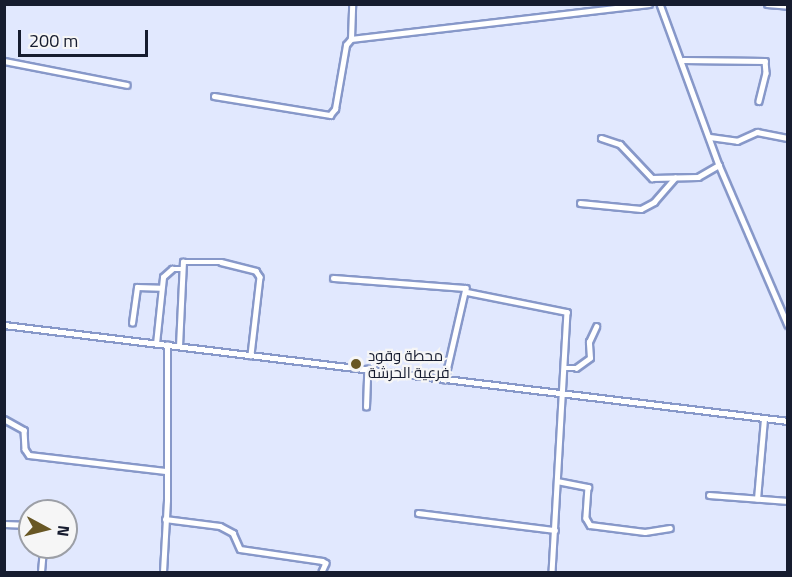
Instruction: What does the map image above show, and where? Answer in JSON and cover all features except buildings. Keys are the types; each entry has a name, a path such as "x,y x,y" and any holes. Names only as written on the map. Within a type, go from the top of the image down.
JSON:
{"street":[{"path":"214,96 330,115 335,109 346,45 351,39 352,4"},
{"path":"351,39 649,4"},
{"path":"660,4 683,60 719,165 788,325"},
{"path":"766,4 788,6"},
{"path":"683,60 765,61 766,73 759,101"},
{"path":"4,61 127,85"},
{"path":"710,137 737,141 757,132 788,138"},
{"path":"601,138 620,144 650,178 698,177 719,165"},
{"path":"580,203 641,209 654,202 675,178"},
{"path":"179,346 182,269 185,260 196,260 257,273 261,281 251,355"},
{"path":"156,344 160,288 167,272 182,269"},
{"path":"333,278 427,287 458,285 465,287 467,292 446,380"},
{"path":"132,324 137,287 160,288"},
{"path":"467,292 565,309 568,316 552,573"},
{"path":"4,325 788,422"},
{"path":"565,368 576,368 590,358 589,344 596,327"},
{"path":"163,573 167,345"},
{"path":"366,407 367,369"},
{"path":"4,419 24,430 25,449 30,455 165,471"},
{"path":"758,499 764,419"},
{"path":"557,482 588,487 586,518 590,525 645,532 670,528"},
{"path":"708,495 788,501"},
{"path":"418,513 555,530"},
{"path":"165,519 220,526 233,533 240,549 322,561 326,563 322,573"}],"place":[{"name":"محطة وقود فرعية الحرشة","path":"356,364"}]}
